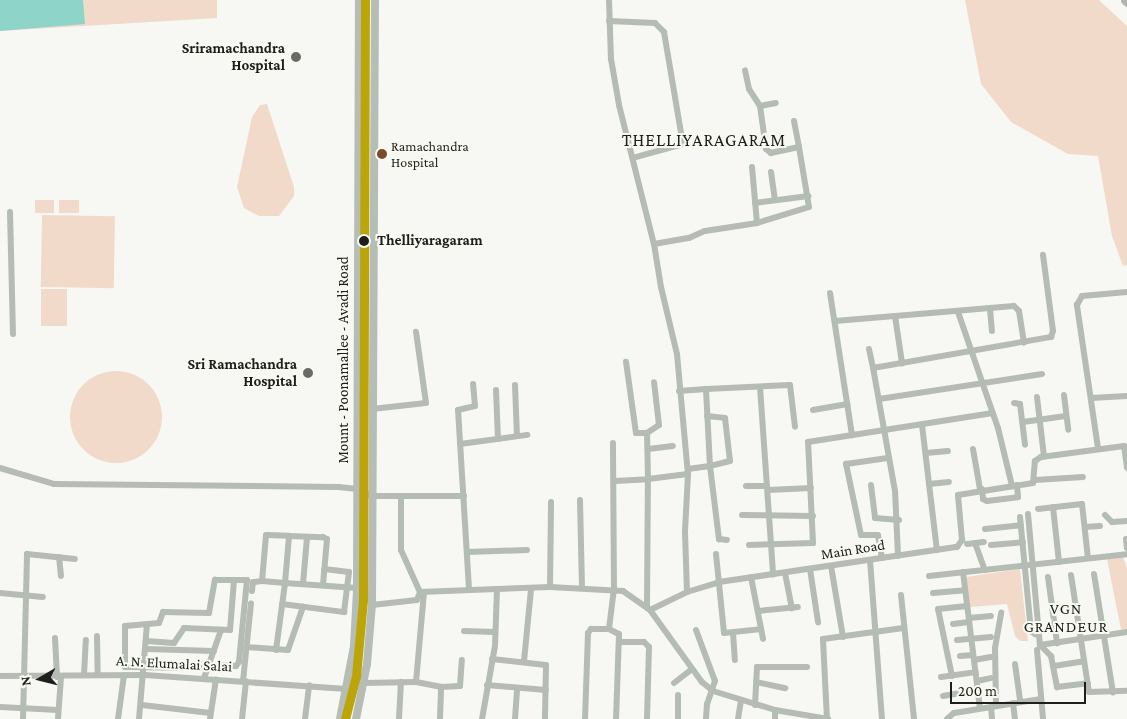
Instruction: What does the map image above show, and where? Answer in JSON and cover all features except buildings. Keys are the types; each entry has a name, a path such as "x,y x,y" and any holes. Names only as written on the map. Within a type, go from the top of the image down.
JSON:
{"main road":[{"name":"Mount - Poonamallee - Avadi Road","path":"340,719 354,646 357,588 360,0"},
{"name":"Mount - Poonamallee - Avadi Road","path":"356,719 364,683 372,605 371,496 375,0"}],"street":[{"path":"609,0 611,59 654,244 661,287 677,354 688,471 688,592"},
{"path":"609,21 660,24 666,41 683,144 633,158"},
{"path":"745,70 749,89 760,106 768,152 799,148"},
{"path":"760,106 776,103"},
{"path":"654,244 689,238 705,231 757,224 806,210 810,205 809,196 794,120"},
{"path":"752,167 757,224"},
{"path":"771,172 775,200"},
{"path":"755,203 809,196"},
{"path":"10,212 14,334"},
{"path":"873,368 1048,339 1053,331 1043,254"},
{"path":"1098,448 1078,300 1082,296 1127,292"},
{"path":"830,293 852,435"},
{"path":"835,321 1017,307 1024,343"},
{"path":"990,309 992,330"},
{"path":"958,312 993,412 1014,485 1019,495 985,500 973,449"},
{"path":"895,316 902,363"},
{"path":"372,409 426,403 416,332"},
{"path":"869,349 898,520 898,556"},
{"path":"626,362 635,432 647,433 659,425 654,382"},
{"path":"879,399 1042,374"},
{"path":"469,589 458,410 475,406 473,384"},
{"path":"515,385 516,436"},
{"path":"679,391 792,386 795,427"},
{"path":"760,387 773,575"},
{"path":"706,389 710,466 719,539 727,540"},
{"path":"496,390 498,439"},
{"path":"1064,395 1068,430"},
{"path":"1091,398 1127,396"},
{"path":"1037,397 1044,457"},
{"path":"1014,403 1020,404 1025,445"},
{"path":"813,410 847,404"},
{"path":"749,545 811,544 814,540 808,442 993,412"},
{"path":"615,481 648,479 728,463 730,459 724,416 707,416"},
{"path":"1023,422 1066,416"},
{"path":"922,425 937,550"},
{"path":"647,433 648,609"},
{"path":"460,444 527,435"},
{"path":"609,629 614,591 615,481 613,443"},
{"path":"648,449 673,446"},
{"path":"1035,480 1035,462 1044,457 1098,448 1125,446 1127,468"},
{"path":"926,453 948,451"},
{"path":"882,558 878,535 861,535 846,464 888,458"},
{"path":"0,468 54,484 198,484 358,489 371,496 464,496"},
{"name":"Main Road","path":"648,609 688,592 719,582 937,550 961,544 956,498 959,494 981,489 1033,483 1035,480 1083,478"},
{"path":"929,484 949,482"},
{"path":"871,485 875,518 898,520"},
{"path":"746,486 811,488"},
{"path":"401,497 402,550 422,592 416,682"},
{"path":"580,500 582,588"},
{"path":"550,587 551,502"},
{"path":"1038,509 1082,504 1088,558"},
{"path":"1052,507 1059,562"},
{"path":"1028,514 1039,628 1043,719"},
{"path":"1105,515 1112,522 1127,521"},
{"path":"742,516 812,516"},
{"path":"1020,517 1031,631 1036,633 1039,628"},
{"path":"985,529 1021,525"},
{"path":"1085,528 1100,526"},
{"path":"262,582 266,535 289,536 327,539 323,585"},
{"path":"276,650 289,536"},
{"path":"303,584 307,537"},
{"path":"1126,539 1127,548"},
{"path":"967,544 984,542"},
{"path":"991,545 1023,542"},
{"path":"975,543 985,570"},
{"path":"467,552 527,550"},
{"path":"23,719 28,595 27,554 75,559"},
{"path":"716,554 724,632 733,633 761,629"},
{"path":"929,576 1127,554"},
{"path":"59,557 61,576"},
{"path":"870,560 882,719"},
{"path":"831,566 843,637"},
{"path":"282,604 344,612 348,587 348,570 324,569"},
{"path":"810,569 818,622"},
{"path":"963,572 980,708"},
{"path":"758,611 795,608 786,573"},
{"path":"1094,574 1113,692"},
{"path":"1071,575 1089,692 1127,691"},
{"path":"751,577 763,640"},
{"path":"1048,577 1057,643"},
{"path":"215,580 234,580 249,581 238,664 236,666 145,667 124,665 124,628 128,624 159,623 163,612 209,613 215,580"},
{"path":"146,641 174,642 179,638 180,630 184,628 230,630 234,580"},
{"path":"242,719 246,647 253,582 357,588"},
{"path":"372,605 416,600 422,592 469,589 582,588 614,591 634,596 648,609 692,669 712,691 775,710 827,719 822,641 825,638 904,628"},
{"path":"482,719 492,659 497,589"},
{"path":"524,661 531,589"},
{"path":"933,593 965,590"},
{"path":"0,593 43,597"},
{"path":"901,595 914,719"},
{"path":"952,676 938,609 967,606"},
{"path":"246,647 285,652 290,647 303,607"},
{"path":"992,719 995,648 1001,613"},
{"path":"953,624 991,616"},
{"path":"231,618 244,620"},
{"path":"139,719 145,675 147,624"},
{"path":"585,719 588,633 592,629 609,629 618,632 616,719"},
{"path":"204,678 222,630"},
{"path":"696,630 715,681 707,704 706,719"},
{"path":"464,631 495,632"},
{"path":"1039,648 1057,643 1127,632"},
{"path":"733,633 735,660"},
{"path":"97,636 98,675"},
{"path":"957,640 991,637"},
{"path":"55,638 59,677 58,719"},
{"path":"84,675 86,640"},
{"path":"619,642 644,642 649,647 647,719"},
{"path":"1039,648 1051,656 1057,687 1088,683"},
{"path":"146,649 214,650"},
{"path":"960,656 990,657"},
{"path":"492,659 524,661 546,665 545,719"},
{"path":"364,683 416,682 442,687 461,686 462,660"},
{"path":"1054,666 1084,661"},
{"path":"1015,664 1020,701"},
{"path":"755,705 756,682 760,666 807,667"},
{"path":"674,683 692,669"},
{"path":"941,677 976,672"},
{"path":"118,719 124,674"},
{"name":"A. N. Elumalai Salai","path":"0,676 59,677 124,674 347,689"},
{"path":"977,681 991,678"},
{"path":"142,705 210,716 216,679"},
{"path":"398,719 401,682"},
{"path":"756,682 785,688"},
{"path":"305,719 309,685"},
{"path":"487,685 546,690"},
{"path":"440,719 442,687"},
{"path":"516,719 517,688"},
{"path":"943,696 978,690"},
{"path":"678,696 678,719"},
{"path":"947,719 950,714 1013,702 1041,699"},
{"path":"738,719 741,701"},
{"path":"1013,702 1015,719"},
{"path":"0,707 58,710"},
{"path":"774,719 775,710"},
{"path":"966,711 968,719"}],"shaded area":[{"path":"0,0 217,0 217,18 0,31"},
{"path":"965,0 1099,0 1127,26 1127,265 1123,266 1112,236 1098,156 1068,154 1011,122 981,84"},
{"path":"267,104 294,187 294,196 279,216 259,216 244,208 237,187 252,117 260,105"},
{"path":"35,200 54,200 54,213 35,213"},
{"path":"59,200 79,200 79,213 59,213"},
{"path":"42,215 115,216 114,288 41,287"},
{"path":"41,289 67,289 67,326 41,326"},
{"path":"107,371 125,371 142,378 155,391 162,408 162,426 155,443 142,456 125,463 107,463 90,456 77,443 70,426 70,408 77,391 90,378"},
{"path":"1123,557 1127,568 1127,629 1121,630 1107,559"},
{"path":"1020,569 1028,641 1020,641 1015,636 1007,604 970,607 966,577"}],"water":[{"path":"0,0 83,0 85,24 0,31"}],"transit line":[{"path":"345,719 356,676 363,600 365,0"}],"place":[{"name":"Sriramachandra Hospital","path":"296,57"},
{"name":"Ramachandra Hospital","path":"382,154"},
{"name":"Thelliyaragaram","path":"364,241"},
{"name":"Sri Ramachandra Hospital","path":"308,373"}],"district":[{"name":"THELLIYARAGARAM","path":"704,140"},
{"name":"VGN GRANDEUR","path":"1066,618"}]}
